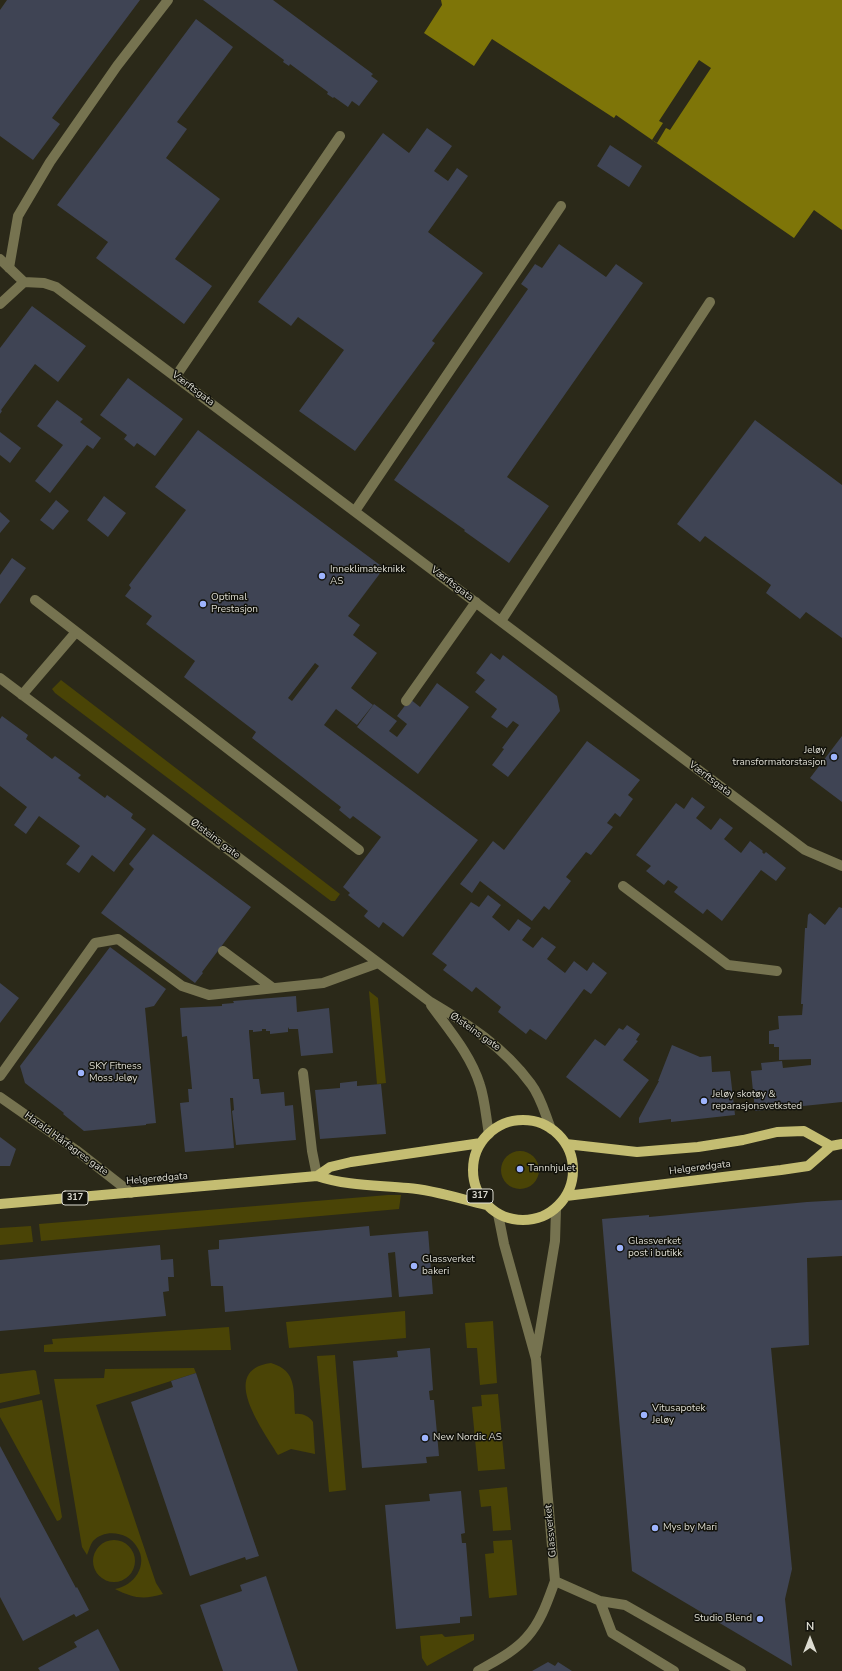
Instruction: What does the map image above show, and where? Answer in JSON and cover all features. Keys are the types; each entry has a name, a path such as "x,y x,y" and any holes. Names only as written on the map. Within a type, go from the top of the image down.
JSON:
{"main road":[{"name":"317","path":"529,1120 551,1129 566,1144 571,1156 573,1168 572,1183 566,1196 556,1209 542,1217 528,1220 516,1220 498,1214 486,1205 478,1192 473,1169 475,1155 481,1143 489,1134 500,1126 514,1121 529,1120"},
{"path":"566,1144 637,1152 743,1140 777,1132 804,1131 831,1146 842,1144"},
{"name":"Helgerødgata","path":"317,1176 330,1167 352,1162 481,1143"},
{"name":"Helgerødgata","path":"566,1196 808,1166 831,1146"},
{"name":"Helgerødgata","path":"0,1204 317,1176 332,1181 357,1185 409,1188 486,1205"}],"street":[{"path":"9,268 18,216 50,162 117,66 168,0"},
{"path":"176,376 340,136"},
{"path":"355,511 562,206"},
{"path":"0,259 24,282 0,304"},
{"name":"Værftsgata","path":"24,282 44,283 56,287 66,293 805,850 842,866"},
{"path":"501,621 710,302"},
{"path":"35,600 359,850"},
{"path":"406,701 476,602"},
{"path":"22,695 76,632"},
{"name":"Øisteins gate","path":"0,678 429,1002 467,1024 501,1049 531,1084 539,1098 551,1129"},
{"path":"623,886 728,965 777,971"},
{"path":"0,1076 95,943 118,939 182,986 209,995 323,983 378,963"},
{"path":"223,951 273,988"},
{"name":"Øisteins gate","path":"429,1002 458,1042 474,1068 481,1085 489,1134"},
{"path":"303,1073 312,1151 317,1176"},
{"name":"Harald Hårfagres gate","path":"0,1097 76,1150 131,1193"},
{"name":"Glassverket","path":"536,1358 555,1241 556,1209"},
{"name":"Glassverket","path":"478,1671 499,1659 527,1637 542,1615 555,1581 536,1358 504,1244 498,1214"},
{"path":"555,1581 600,1601 625,1605 741,1671"},
{"path":"600,1601 612,1633 674,1671"}],"shaded area":[{"path":"441,0 842,0 842,230 814,210 794,238 616,115 614,118 492,39 474,66 424,33 442,5"},
{"path":"61,680 340,894 335,901 331,901 55,693 52,689"},
{"path":"369,991 378,998 386,1083 377,1084"},
{"path":"520,1151 533,1157 539,1170 533,1183 520,1189 507,1183 501,1170 507,1157"},
{"path":"401,1195 399,1209 41,1241 39,1224"},
{"path":"31,1226 33,1242 0,1245 0,1228"},
{"path":"405,1311 406,1338 289,1348 286,1322"},
{"path":"493,1321 497,1383 480,1385 477,1348 467,1348 465,1323"},
{"path":"229,1327 231,1350 44,1352 44,1345 53,1344 52,1339"},
{"path":"335,1355 346,1490 329,1492 317,1356"},
{"path":"271,1363 286,1371 290,1377 294,1390 295,1414 305,1415 313,1422 315,1454 291,1449 278,1455 255,1417 249,1403 246,1389 247,1377 255,1368"},
{"path":"194,1368 196,1373 96,1405 156,1583 163,1594 150,1597 133,1596 115,1589 128,1584 138,1574 141,1561 140,1554 133,1542 123,1535 110,1533 104,1534 93,1541 87,1555 82,1547 54,1379 104,1378 105,1369"},
{"path":"36,1371 40,1394 0,1403 0,1374"},
{"path":"498,1394 505,1469 478,1471 472,1407 482,1406 481,1395"},
{"path":"42,1400 62,1517 57,1521 0,1417 0,1409"},
{"path":"507,1487 511,1530 493,1531 491,1506 481,1507 479,1490"},
{"path":"110,1540 118,1540 129,1546 135,1557 135,1565 129,1576 118,1582 110,1582 99,1576 93,1565 93,1557 99,1546"},
{"path":"512,1540 517,1595 489,1598 485,1554 494,1553 493,1541"},
{"path":"442,1634 445,1637 474,1634 474,1640 427,1666 422,1658 420,1636"}],"pier":[{"path":"699,60 711,68 670,130 666,128 657,143 652,140 663,123 659,121"}],"building":[{"path":"7,0 140,0 52,118 60,124 33,160 0,136 0,10"},
{"path":"203,0 273,0 373,74 371,76 378,81 359,106 352,101 348,107 327,94 328,92 290,64 289,66 283,62 284,60"},
{"path":"196,19 233,47 177,122 187,129 166,158 220,199 175,259 212,286 184,324 96,258 108,242 57,205"},
{"path":"427,128 452,146 434,171 448,181 457,168 468,176 428,232 483,273 432,341 435,343 355,451 299,411 344,350 298,317 291,326 258,302 383,133 409,153"},
{"path":"610,145 642,166 629,187 597,166"},
{"path":"559,244 606,277 616,264 643,283 507,477 549,506 509,563 394,480 528,289 521,284 535,264 542,268"},
{"path":"32,306 86,346 58,382 35,364 1,410 2,411 0,414 0,348"},
{"path":"128,378 183,419 155,456 137,443 134,447 124,439 127,435 100,415"},
{"path":"57,400 83,419 80,422 101,438 93,449 87,445 50,493 35,481 63,445 37,426"},
{"path":"755,420 842,485 842,638 806,612 800,619 766,593 771,585 705,536 700,542 677,524"},
{"path":"198,430 384,568 348,616 360,625 353,635 377,653 351,688 373,705 357,725 336,709 324,725 478,840 403,937 383,922 379,928 366,918 364,916 368,911 348,895 350,893 343,887 381,837 353,816 350,819 339,810 341,807 252,738 256,732 184,677 195,661 146,624 152,616 125,596 131,588 129,585 186,510 155,487","holes":["315,663 319,666 292,701 288,698"]},
{"path":"0,432 21,448 10,463 0,455"},
{"path":"104,496 126,513 108,537 87,520"},
{"path":"56,500 69,511 53,530 40,520"},
{"path":"0,512 10,521 0,533"},
{"path":"12,558 26,568 0,604 0,575"},
{"path":"491,653 500,660 503,655 557,696 560,711 508,777 492,765 504,749 502,748 519,725 513,721 507,728 491,717 497,709 475,692 485,680 476,673"},
{"path":"437,683 469,707 418,774 357,727 374,704 397,721 389,731 397,737 407,724 397,716 410,699 420,707"},
{"path":"2,716 28,735 26,739 52,759 55,756 81,775 78,778 105,798 107,795 133,814 131,818 146,829 114,872 92,855 79,873 66,864 80,846 39,816 26,834 14,825 27,807 0,786 0,719"},
{"name":"Jeløy transformatorstasjon","path":"842,736 842,802 810,778"},
{"path":"587,741 640,780 628,795 633,799 620,817 615,813 607,823 613,827 591,855 586,852 566,877 571,881 549,910 544,906 532,921 480,881 472,893 460,884 493,841 504,850"},
{"path":"692,797 705,807 696,818 711,830 720,818 733,828 724,839 741,853 750,841 763,851 762,852 764,854 766,852 786,868 776,881 761,870 722,921 707,909 703,914 674,892 678,887 668,880 664,885 646,871 651,866 636,855 676,803 684,809"},
{"path":"153,834 251,907 195,983 101,913 134,869 129,864"},
{"path":"488,895 501,905 492,917 509,931 518,919 531,928 522,940 533,948 542,937 556,947 547,959 565,973 574,961 587,971 593,962 607,973 591,994 584,989 546,1040 530,1029 526,1034 498,1012 501,1007 476,987 472,992 443,970 447,965 432,954 471,902 479,907"},
{"path":"839,907 842,908 842,1102 755,1111 751,1071 762,1070 761,1063 782,1061 783,1068 811,1065 811,1059 779,1060 779,1047 774,1047 774,1044 769,1044 769,1031 779,1029 778,1016 802,1015 803,1004 801,1004 805,928 807,928 808,915 810,913 825,925"},
{"path":"110,947 166,989 154,1006 145,1008 156,1123 84,1131 63,1114 64,1113 25,1083 20,1066"},
{"path":"0,983 19,998 0,1023"},
{"path":"296,996 297,1012 329,1008 333,1053 301,1056 298,1029 289,1029 288,1027 288,1032 270,1034 270,1031 266,1031 266,1029 253,1032 253,1030 249,1030 249,1032 253,1079 259,1079 261,1094 284,1092 285,1106 293,1105 296,1140 236,1145 232,1111 234,1110 233,1098 230,1098 234,1148 185,1152 180,1103 189,1102 188,1089 192,1089 187,1036 182,1037 180,1008 222,1006 222,1004 234,1003 233,1001"},
{"path":"627,1025 640,1034 636,1040 638,1041 623,1060 649,1080 620,1118 566,1077 595,1039 605,1046 619,1028 623,1030"},
{"path":"672,1045 700,1057 711,1056 712,1072 730,1071 735,1115 671,1122 671,1119 639,1123 639,1118 659,1081"},
{"path":"357,1081 357,1086 381,1084 386,1134 320,1139 315,1090 340,1088 340,1083"},
{"path":"0,1137 16,1149 10,1166 0,1166"},
{"path":"842,1200 842,1256 807,1258 809,1345 771,1348 792,1569 785,1599 792,1666 632,1571 602,1219 649,1215 649,1217"},
{"path":"369,1226 370,1236 428,1231 433,1294 399,1297 395,1252 388,1253 392,1297 225,1312 223,1286 211,1286 208,1250 219,1249 219,1240"},
{"path":"160,1245 161,1260 173,1259 174,1277 168,1277 169,1291 163,1292 166,1316 0,1331 0,1260"},
{"path":"430,1348 433,1390 429,1391 430,1400 434,1400 439,1456 426,1457 427,1463 362,1468 353,1361 398,1357 397,1351"},
{"path":"196,1373 259,1556 246,1560 245,1557 190,1576 131,1402 173,1387 171,1381"},
{"path":"0,1446 89,1610 76,1617 74,1614 23,1641 0,1597"},
{"path":"461,1491 465,1533 461,1534 462,1543 466,1543 472,1616 460,1617 460,1623 396,1629 385,1505 430,1501 429,1494"},
{"path":"266,1576 298,1671 223,1671 200,1605 242,1591 240,1585"},
{"path":"98,1629 120,1671 40,1671 38,1668 77,1647 74,1642"},
{"path":"548,1662 555,1666 558,1662 572,1671 532,1671"}],"place":[{"name":"Inneklimateknikk AS","path":"322,576"},
{"name":"Optimal Prestasjon","path":"203,604"},
{"name":"Jeløy transformatorstasjon","path":"834,757"},
{"name":"SKY Fitness Moss Jeløy","path":"81,1073"},
{"name":"Jeløy skotøy & reparasjonsvetksted","path":"704,1101"},
{"name":"Tannhjulet","path":"520,1169"},
{"name":"Glassverket post i butikk","path":"620,1248"},
{"name":"Glassverket bakeri","path":"414,1266"},
{"name":"Vitusapotek Jeløy","path":"644,1415"},
{"name":"New Nordic AS","path":"425,1438"},
{"name":"Mys by Mari","path":"655,1528"},
{"name":"Studio Blend","path":"760,1619"}]}
